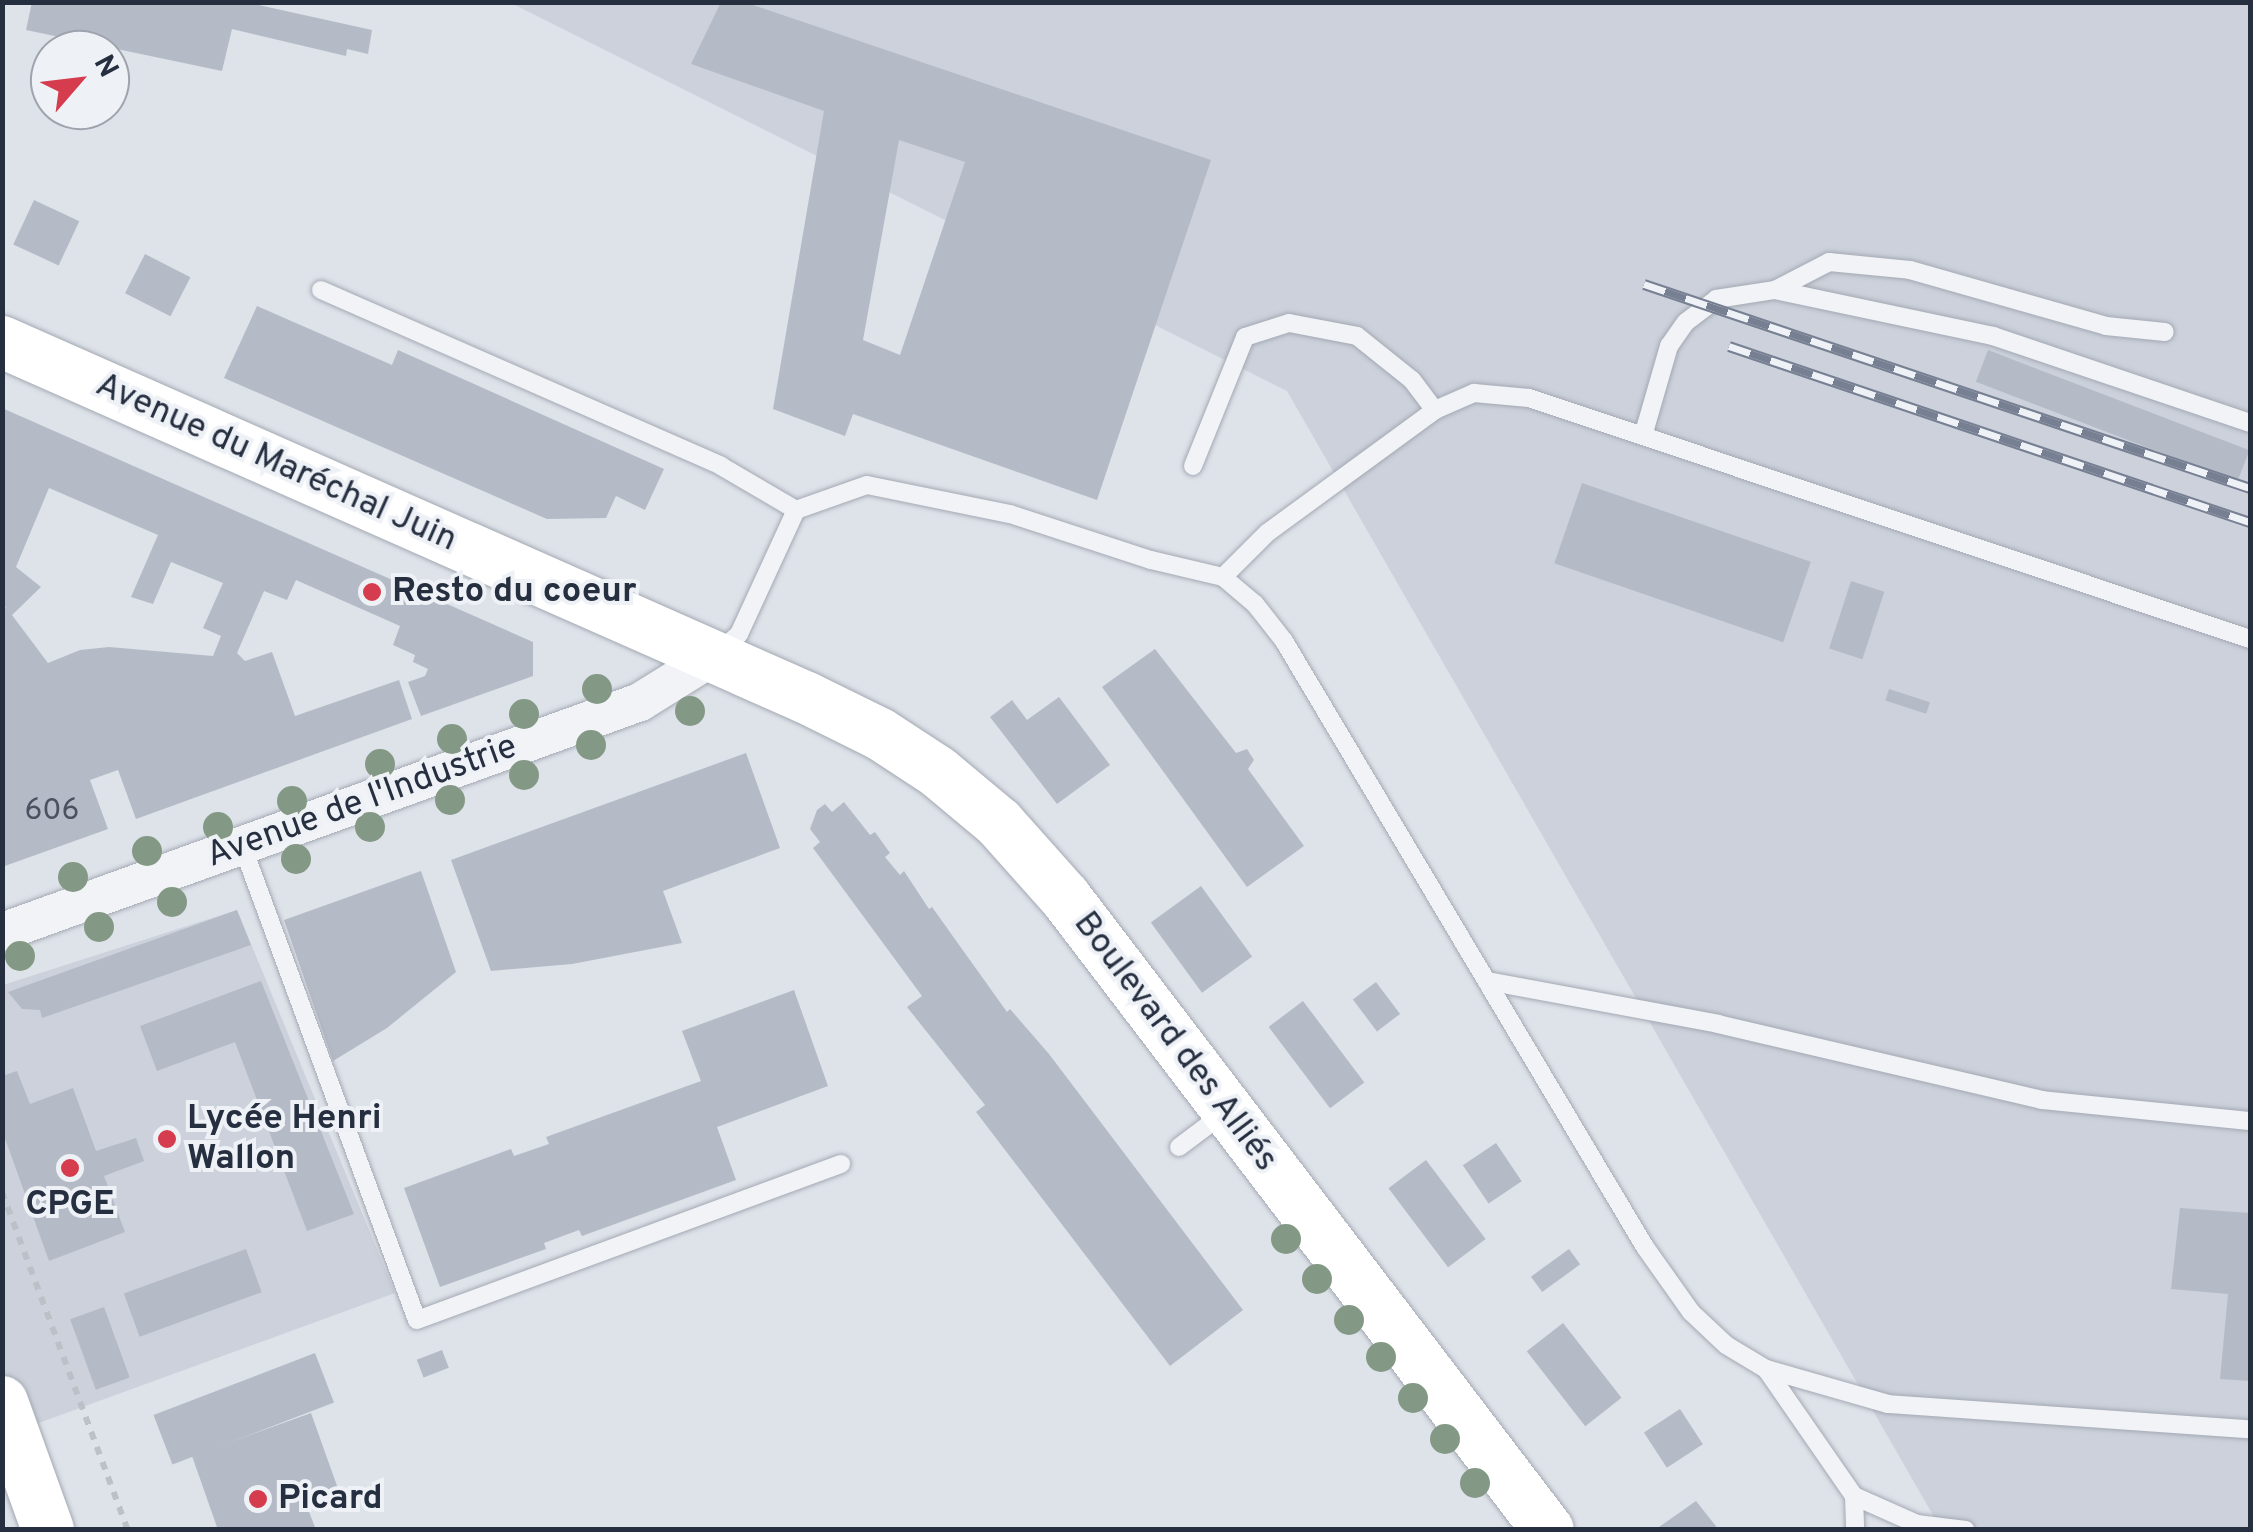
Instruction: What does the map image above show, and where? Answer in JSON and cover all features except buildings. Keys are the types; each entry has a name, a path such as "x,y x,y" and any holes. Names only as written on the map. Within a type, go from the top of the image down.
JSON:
{"main road":[{"name":"Avenue du Maréchal Juin","path":"2,342 714,656"},
{"name":"Boulevard des Alliés","path":"714,656 880,734 938,772 999,823 1065,897 1548,1530"},
{"path":"2,1402 48,1530"}],"street":[{"name":"Avenue de l'Industrie","path":"2,932 640,702 714,656"}],"lane":[{"path":"1643,436 1670,346 1686,322 1716,299 1774,290 1829,262 1894,268 2106,326 2165,332"},
{"path":"321,290 720,466 796,510"},
{"path":"1774,290 1993,336 2250,423"},
{"path":"1193,466 1245,337 1289,323 1357,336 1412,380 1435,410"},
{"path":"1223,577 1267,534 1435,410 1474,394 1530,398 2250,640"},
{"path":"714,656 739,634 796,510 867,485 1010,514 1150,560 1223,577 1255,604 1284,641 1645,1247 1691,1312 1726,1345 1766,1370 1888,1404 2250,1429"},
{"path":"242,845 417,1320 842,1164"},
{"path":"1487,981 1718,1024 2042,1100 2250,1121"},
{"path":"1179,1146 1228,1110"},
{"path":"1766,1370 1854,1496 1917,1524 1966,1530"},
{"path":"1854,1496 1855,1530"}],"path":[{"path":"2,1192 128,1530"}],"shaded area":[{"path":"511,3 2250,3 2250,1529 1941,1529 1287,391"},
{"name":"Lycée Henri Wallon","path":"237,910 395,1293 3,1436 3,985"}],"railway":[{"path":"1644,284 2250,488"},
{"path":"1729,346 2250,522"}],"place":[{"name":"Resto du coeur","path":"372,592"},
{"name":"Lycée Henri Wallon","path":"167,1139"},
{"name":"CPGE","path":"70,1168"},
{"name":"Picard","path":"258,1499"}]}
